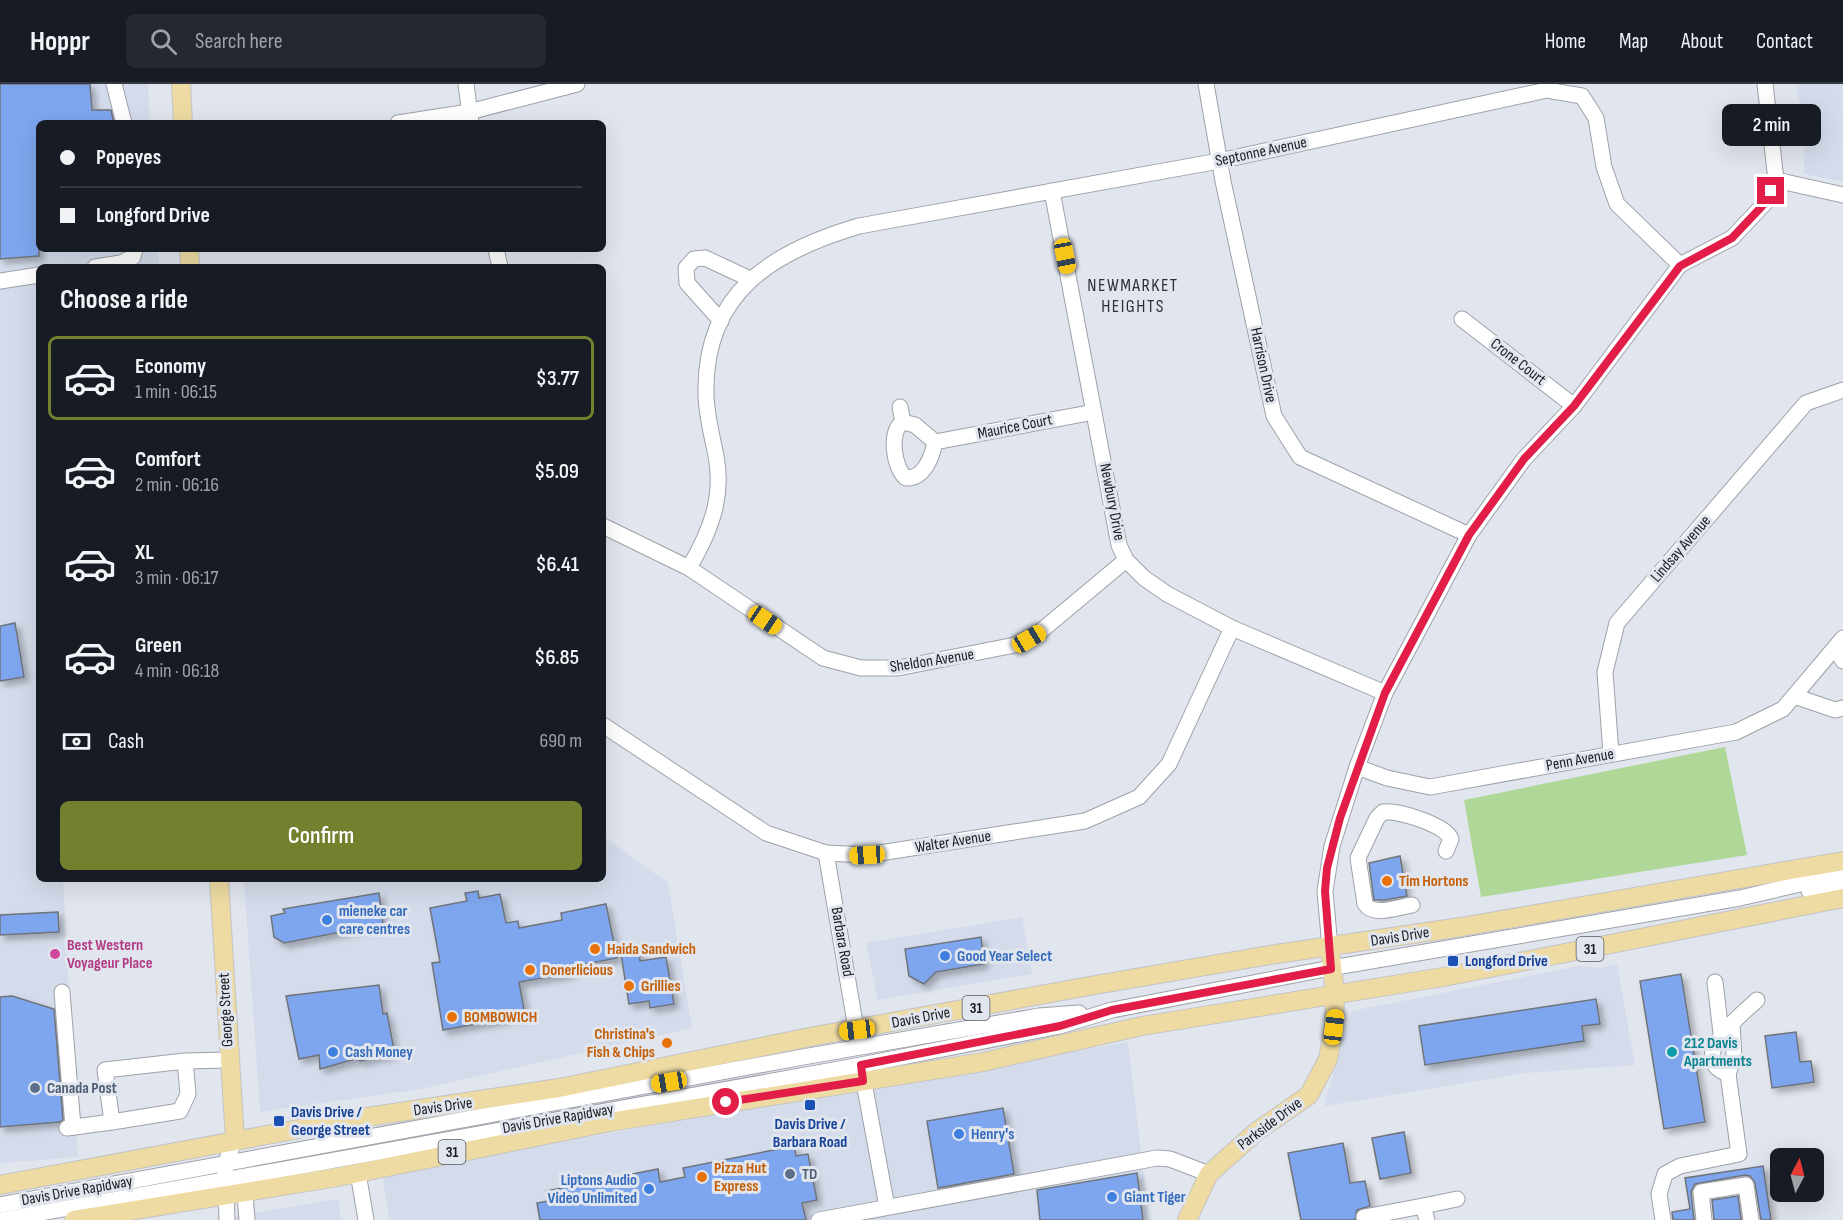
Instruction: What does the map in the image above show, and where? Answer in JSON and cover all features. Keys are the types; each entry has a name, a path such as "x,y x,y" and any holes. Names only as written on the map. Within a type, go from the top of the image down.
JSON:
{"main road":[{"path":"181,84 183,120"},
{"name":"Davis Drive","path":"0,1185 235,1140 559,1088 1095,985 1276,954 1330,948 1843,861"},
{"name":"George Street","path":"219,882 235,1140"},
{"name":"31","path":"74,1220 224,1179 244,1184 358,1173 862,1073 983,1062 1142,1026 1559,955 1843,898"},
{"name":"Parkside Drive","path":"1187,1220 1209,1174 1256,1131 1309,1095 1328,1059 1334,1027 1335,994 1330,948"}],"street":[{"path":"114,84 123,120"},
{"path":"466,84 470,117"},
{"path":"434,120 470,117 576,84"},
{"name":"Harrison Drive","path":"1206,84 1219,161 1274,416 1300,457 1469,535"},
{"path":"1330,948 1325,891 1327,868 1340,818 1385,693 1469,535 1524,459 1574,406 1680,266 1732,238 1766,202 1776,180 1765,84"},
{"name":"Septonne Avenue","path":"689,568 709,531 718,497 719,475 706,391 708,360 721,321 750,279 777,258 821,237 859,226 1219,161 1547,90 1582,96 1596,118 1604,167 1617,204 1680,266"},
{"path":"1776,180 1843,195"},
{"name":"Newbury Drive","path":"1052,191 1119,544 1126,560 1144,578 1167,594 1232,628 1385,693"},
{"path":"114,264 133,257 134,252"},
{"path":"721,321 687,283 686,268 694,259 705,258 750,279"},
{"path":"0,281 36,275"},
{"name":"Crone Court","path":"1462,319 1574,406"},
{"name":"Lindsay Avenue","path":"1611,754 1605,672 1617,623 1806,403 1843,390"},
{"name":"Maurice Court","path":"935,442 1094,412"},
{"path":"901,414 935,442 923,471 916,477 906,478 899,471 894,435 901,414"},
{"name":"Sheldon Avenue","path":"606,527 689,568 823,658 842,665 879,669 962,657 1015,645 1041,631 1126,560"},
{"name":"Walter Avenue","path":"606,727 766,833 826,853 844,856 867,855 1085,821 1139,797 1169,764 1232,628"},
{"name":"Penn Avenue","path":"1357,767 1387,778 1430,787 1736,732 1783,709 1840,649"},
{"path":"1794,696 1835,710 1843,708"},
{"path":"1412,905 1376,911 1370,910 1365,904 1358,858 1377,818 1383,812 1392,812 1441,828 1451,839 1446,851"},
{"name":"Barbara Road","path":"826,853 857,1030 862,1073 887,1207"},
{"name":"Davis Drive Rapidway","path":"2,1220 224,1179 240,1161 1039,1016 1112,1010 1331,969 1740,898 1843,873"},
{"name":"Davis Drive Rapidway","path":"1740,898 1789,895 1843,885"},
{"path":"1715,982 1726,1028"},
{"path":"62,992 70,1127 180,1111 188,1094 185,1061"},
{"path":"1663,1220 1659,1194 1665,1174 1680,1166 1739,1155 1728,1074 1720,1071 1714,1061 1714,1048 1726,1028 1757,1000"},
{"name":"Davis Drive Rapidway","path":"244,1184 862,1073 1060,1026 1112,1010"},
{"path":"112,1122 105,1070 185,1061 229,1060"},
{"path":"235,1140 244,1184 247,1220"},
{"path":"226,1220 224,1179 235,1140"},
{"path":"819,1220 1157,1158 1170,1159 1209,1174"},
{"path":"358,1173 366,1220"},
{"name":"Davis Drive Rapidway","path":"0,1205 224,1179"},
{"path":"1704,1220 1701,1192 1746,1185 1752,1220"},
{"path":"1364,1217 1425,1213 1458,1199"}],"shaded area":[{"path":"0,84 148,84 150,120 36,120 36,252 158,252 159,264 36,264 36,882 63,882 78,1157 0,1163"},
{"path":"1796,84 1843,84 1843,182 1804,174 1805,131"},
{"path":"606,838 668,883 692,1028 421,1089 260,1112 244,882 606,882"},
{"path":"1022,917 1032,974 878,1000 866,943"},
{"path":"1617,964 1635,1065 1526,1073 1324,1106 1351,1011 1579,966 1601,968"},
{"path":"1128,1042 1149,1220 389,1220 382,1173"},
{"path":"338,1199 341,1220 213,1220"}],"green space":[{"path":"1725,747 1747,855 1481,897 1464,800"}],"building":[{"path":"0,84 90,84 92,110 111,110 113,120 36,120 36,252 39,252 39,256 0,259"},
{"path":"15,623 24,677 0,681 0,626"},
{"name":"Tim Hortons","path":"1400,856 1407,896 1374,900 1369,863"},
{"path":"478,891 479,898 500,894 506,923 518,921 519,928 562,920 561,913 606,904 617,958 570,967 571,973 519,982 525,1015 443,1030 432,963 440,962 430,908 467,901 465,893"},
{"name":"mieneke car care centres","path":"379,893 383,924 284,943 274,937 271,916 285,913 283,909"},
{"name":"Best Western Voyageur Place","path":"58,912 59,932 0,935 0,915"},
{"name":"Good Year Select","path":"981,937 984,964 936,972 924,984 909,976 905,949"},
{"path":"638,945 640,961 666,957 674,1004 650,1008 649,1001 629,1004 620,948"},
{"name":"212 Davis Apartments","path":"1681,974 1705,1122 1664,1129 1640,981"},
{"path":"379,985 383,1014 387,1013 394,1050 391,1054 361,1061 355,1059 320,1069 319,1055 299,1059 286,996"},
{"path":"12,996 54,1009 63,1120 60,1122 0,1127 0,997"},
{"path":"1596,999 1600,1024 1582,1026 1584,1041 1425,1065 1419,1026"},
{"path":"1796,1032 1800,1062 1811,1061 1814,1082 1772,1088 1765,1036"},
{"path":"1003,1108 1014,1174 938,1188 927,1121"},
{"path":"1404,1132 1411,1173 1380,1179 1372,1138"},
{"path":"1343,1143 1350,1183 1365,1181 1370,1206 1357,1210 1355,1220 1301,1220 1288,1153"},
{"path":"794,1146 796,1156 808,1154 817,1200 802,1203 806,1220 540,1220 537,1203 548,1201 546,1191 658,1169 660,1182 685,1177 683,1168"},
{"path":"1763,1166 1771,1220 1761,1220 1755,1183 1750,1176 1745,1175 1695,1184 1691,1192 1694,1220 1673,1220 1672,1212 1690,1209 1685,1178"},
{"path":"1137,1173 1143,1220 1040,1220 1037,1190"},
{"path":"1738,1196 1741,1220 1714,1220 1712,1200"}],"place":[{"name":"Tim Hortons","path":"1387,881"},
{"name":"mieneke car care centres","path":"327,920"},
{"name":"Haida Sandwich","path":"595,949"},
{"name":"Best Western Voyageur Place","path":"55,954"},
{"name":"Good Year Select","path":"945,956"},
{"name":"Longford Drive","path":"1453,961"},
{"name":"Donerlicious","path":"530,970"},
{"name":"Grillies","path":"629,986"},
{"name":"BOMBOWICH","path":"452,1017"},
{"name":"Christina's Fish & Chips","path":"667,1043"},
{"name":"Cash Money","path":"333,1052"},
{"name":"212 Davis Apartments","path":"1672,1052"},
{"name":"Canada Post","path":"35,1088"},
{"name":"Davis Drive / Barbara Road","path":"810,1105"},
{"name":"Davis Drive / George Street","path":"279,1121"},
{"name":"Henry's","path":"959,1134"},
{"name":"TD","path":"790,1174"},
{"name":"Pizza Hut Express","path":"702,1177"},
{"name":"Liptons Audio Video Unlimited","path":"649,1189"},
{"name":"Giant Tiger","path":"1112,1197"}],"district":[{"name":"NEWMARKET HEIGHTS","path":"1133,295"}],"route":[{"path":"726,1102 863,1081 861,1065 1060,1026 1112,1010 1331,969 1325,891 1327,868 1340,818 1385,693 1469,535 1524,459 1574,406 1680,266 1732,238 1766,202 1771,191"}]}
